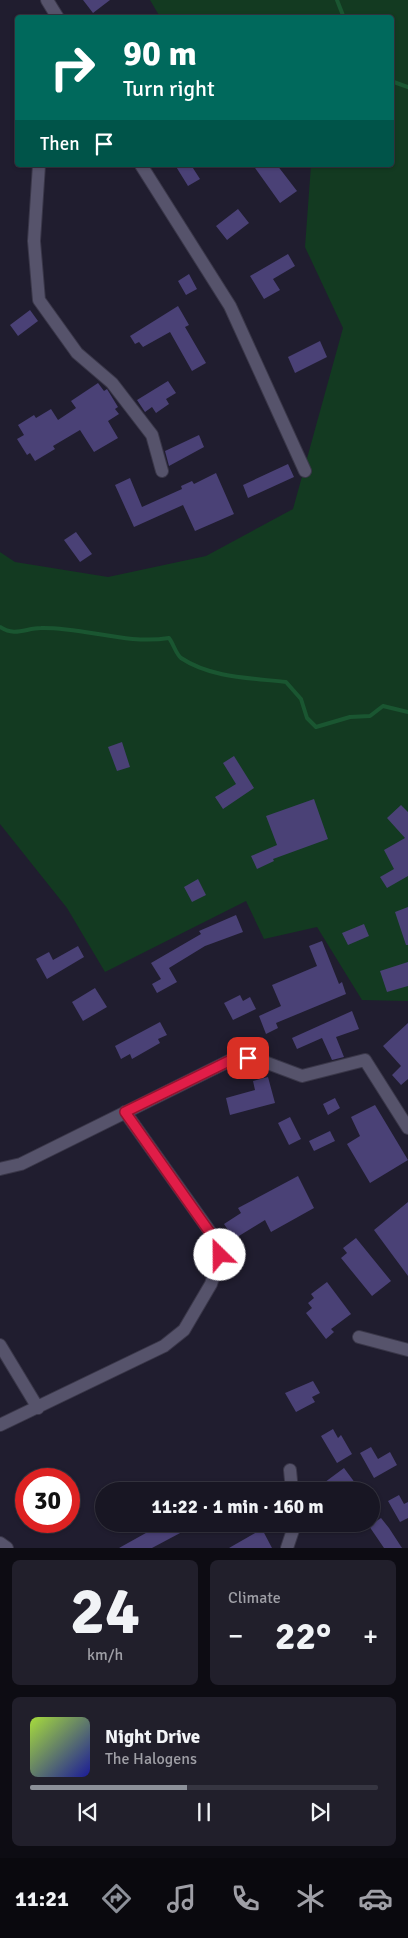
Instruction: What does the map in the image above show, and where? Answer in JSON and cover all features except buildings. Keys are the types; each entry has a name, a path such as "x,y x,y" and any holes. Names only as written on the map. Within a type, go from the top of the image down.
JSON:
{"street":[{"path":"48,0 56,15"},
{"path":"39,167 34,241 39,300 77,353 112,383 152,435 162,471"},
{"path":"142,167 230,306 306,471"},
{"path":"0,1169 21,1164 229,1061 248,1058 262,1061 302,1076 365,1060 408,1128"},
{"path":"0,1426 164,1346 184,1330 211,1284 220,1255 211,1234 125,1112"},
{"path":"359,1337 408,1350"},
{"path":"0,1345 38,1408"},
{"path":"290,1470 291,1482"},
{"path":"288,1548 293,1532"},
{"path":"0,1543 7,1548"}],"green space":[{"path":"150,0 408,0 408,1001 362,1000 317,927 264,939 246,901 105,972 67,908 0,824 0,552 15,562 108,577 206,556 293,509 343,328 305,247 311,167 394,167 394,15 159,15"}],"waterway":[{"path":"337,0 343,15"},
{"path":"394,82 408,87"},
{"path":"0,627 16,632 36,628 57,628 121,638 153,640 169,638 181,658 205,670 245,678 286,682 301,699 307,718 316,727 350,717 370,716 383,706 408,712"}],"route":[{"path":"220,1255 211,1234 164,1164 125,1112 229,1061 248,1058"}]}
